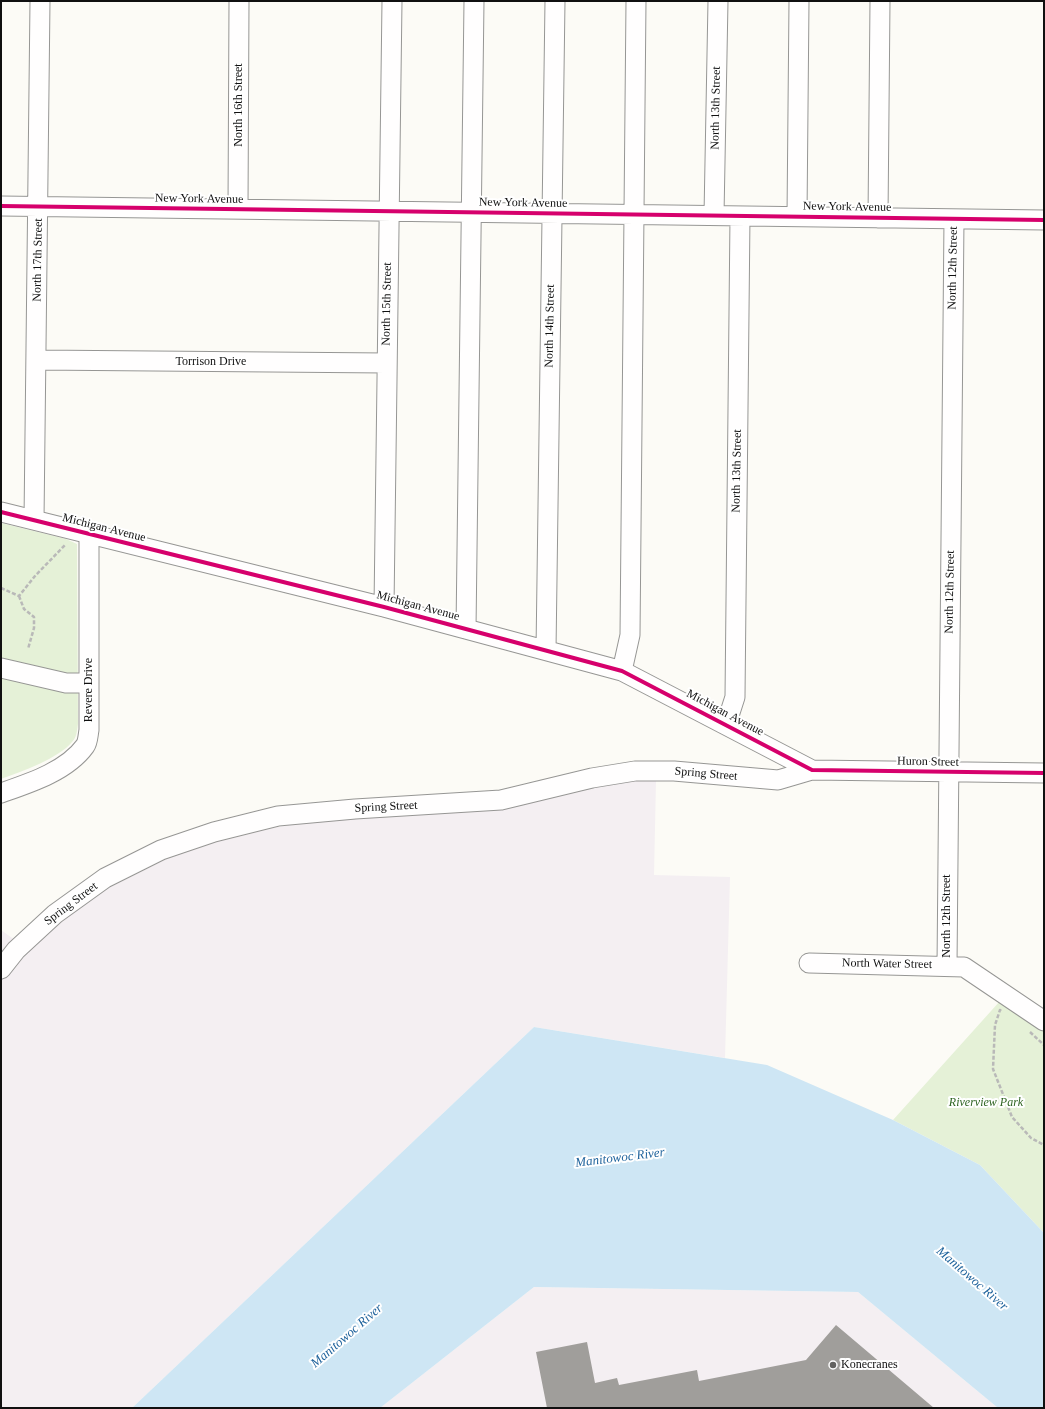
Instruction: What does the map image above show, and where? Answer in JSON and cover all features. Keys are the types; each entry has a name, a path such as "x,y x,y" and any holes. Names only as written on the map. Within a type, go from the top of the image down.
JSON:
{"street":[{"name":"North 17th Street","path":"34,520 39,207 40,1"},
{"name":"North 16th Street","path":"238,209 239,1"},
{"name":"North 15th Street","path":"384,607 386,363 392,1"},
{"path":"466,629 474,1"},
{"name":"North 14th Street","path":"546,650 555,1"},
{"path":"622,671 630,635 636,1"},
{"name":"North 13th Street","path":"714,215 718,1"},
{"path":"796,216 799,1"},
{"path":"878,218 880,1"},
{"name":"New York Avenue","path":"1,206 1044,220"},
{"name":"North 13th Street","path":"726,725 735,697 740,216"},
{"name":"North 12th Street","path":"947,965 954,219"},
{"name":"Torrison Drive","path":"37,360 386,363"},
{"name":"Michigan Avenue","path":"1,512 384,607 622,671 812,770"},
{"name":"Revere Drive","path":"1,793 26,784 67,764 86,745 89,730 89,535"},
{"path":"1,668 66,683 89,683"},
{"name":"Huron Street","path":"812,770 1044,773"},
{"name":"Spring Street","path":"1,969 16,950 55,914 105,878 161,850 214,832 278,816 355,809 501,800 592,778 635,771 674,771 778,780 812,770"},
{"name":"North Water Street","path":"809,963 947,965 964,967 1044,1021"}],"path":[{"path":"19,596 35,576 66,545"},
{"path":"1,588 19,596 24,609 34,617 34,628 28,649"},
{"path":"1000,1010 995,1025 993,1068 1012,1117 1031,1138 1044,1145"}],"shaded area":[{"path":"627,780 656,781 654,875 730,877 725,1058 534,1027 132,1408 1,1408 1,930 15,940 95,893 174,854 227,836 320,819"},
{"path":"534,1287 858,1292 998,1408 380,1408"}],"green space":[{"path":"1,523 66,539 77,544 78,724 74,740 58,754 19,773 1,779"},
{"name":"Riverview Park","path":"1000,1001 1044,1031 1044,1233 980,1165 893,1120"}],"water":[{"name":"Manitowoc River","path":"534,1027 767,1065 893,1120 980,1165 1044,1233 1044,1408 998,1408 858,1292 534,1287 380,1408 132,1408"}],"building":[{"name":"Konecranes","path":"836,1325 934,1408 547,1408 536,1352 587,1342 595,1383 617,1378 619,1385 697,1370 699,1381 806,1360"}],"cycle path":[{"path":"1,206 1044,220"},
{"path":"1,512 384,607 622,671 812,770 1044,773"}],"place":[{"name":"Konecranes","path":"833,1365"}]}
